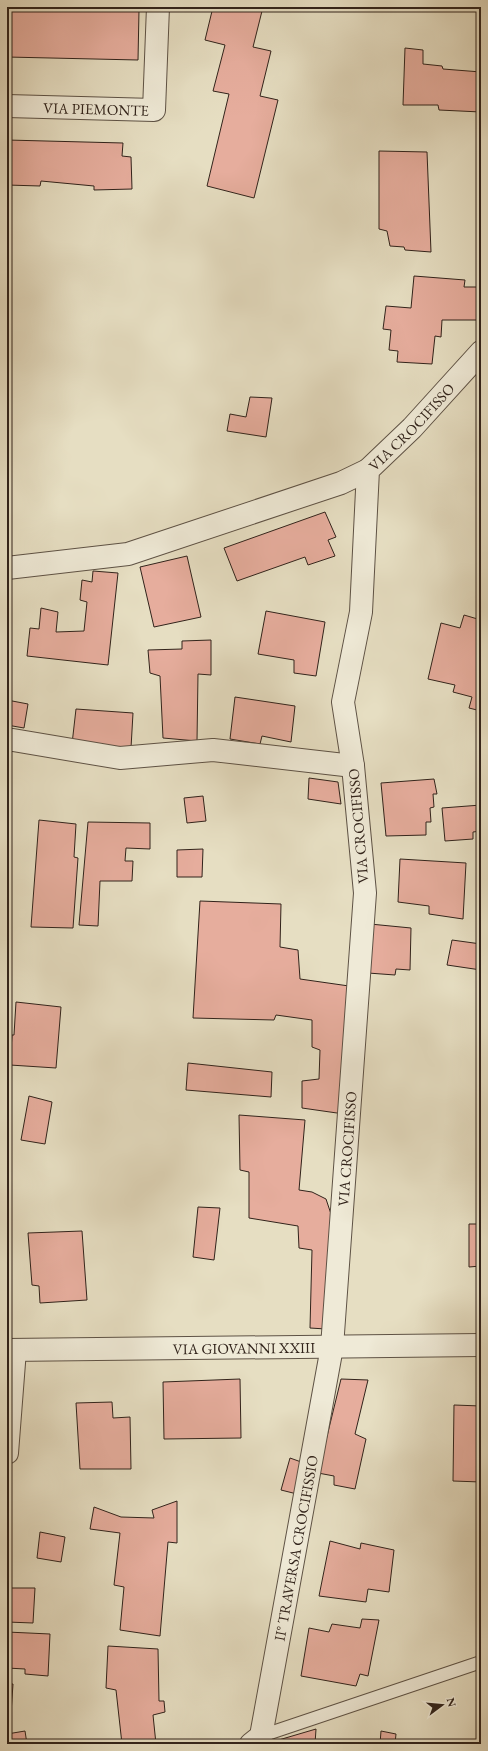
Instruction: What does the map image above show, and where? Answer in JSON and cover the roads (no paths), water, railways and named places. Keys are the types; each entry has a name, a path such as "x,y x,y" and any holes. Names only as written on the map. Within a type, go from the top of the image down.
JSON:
{"street":[{"name":"VIA PIEMONTE","path":"7,106 154,110 158,7"},
{"name":"VIA CROCIFISSO","path":"332,1347 364,893 353,766 343,702 362,612 368,470 412,428 481,352"},
{"path":"7,568 128,554 341,483 368,470"},
{"path":"13,740 120,758 213,750 353,766"},
{"name":"VIA GIOVANNI XXIII","path":"11,1350 481,1345"},
{"name":"II° TRAVERSA CROCIFISSIO","path":"257,1741 332,1347"},
{"path":"7,1453 11,1350"}],"lane":[{"path":"257,1741 481,1662"}]}
